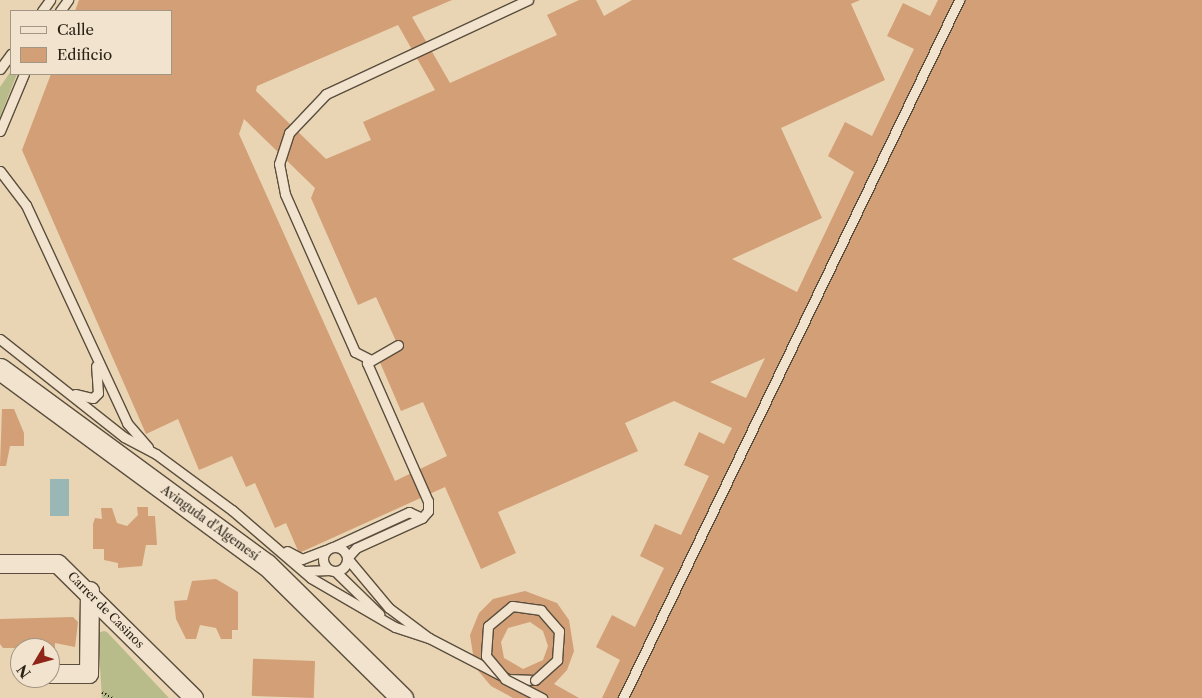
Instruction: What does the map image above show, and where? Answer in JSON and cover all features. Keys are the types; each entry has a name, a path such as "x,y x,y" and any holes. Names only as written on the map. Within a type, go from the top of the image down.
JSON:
{"street":[{"name":"Avinguda d'Algemesí","path":"0,369 267,565 402,698"},
{"name":"Carrer de Casinos","path":"0,564 58,564 90,591 194,698"},
{"path":"60,674 88,674 90,591"}],"lane":[{"path":"398,345 369,358 355,352 285,194 279,164 289,133 326,94 528,0"},
{"path":"623,698 959,0"},
{"path":"0,69 10,55"},
{"path":"0,131 24,75"},
{"path":"0,170 26,206 95,360 127,423 156,454"},
{"path":"0,339 62,386 124,437 156,454 272,542 299,568 386,622 429,638 508,680 535,680 557,660 559,631 541,610 512,606 488,626 486,656 505,679 542,698"},
{"path":"299,568 314,573 342,568 347,558 356,548 422,518 428,501 367,366 369,358"},
{"path":"62,386 93,398 100,387 95,360"},
{"path":"272,542 302,559 330,549 409,512 422,518"},
{"path":"330,549 344,551 347,558 389,608 429,638"},
{"path":"330,549 323,561 386,622"}],"path":[{"path":"102,692 113,698"}],"green space":[{"path":"10,72 10,75 17,75 0,117 0,87"},
{"path":"104,631 169,698 102,698 98,633"}],"water":[{"path":"50,479 69,479 69,516 50,516"}],"building":[{"path":"79,0 452,0 412,17 450,83 557,35 547,15 579,0 596,0 604,16 632,0 860,0 851,4 885,80 781,128 822,218 732,259 797,292 854,172 828,156 845,122 872,136 914,49 887,36 903,3 930,16 938,0 1202,0 1202,698 602,698 620,660 596,647 612,615 635,627 664,568 640,556 655,524 681,535 709,476 684,465 699,432 724,444 732,428 674,401 625,423 638,451 498,512 516,553 481,569 445,487 299,553 286,523 275,528 255,483 246,487 232,456 199,470 178,419 146,434 22,150 51,75 172,75 172,10 75,10","holes":["398,25 435,90 363,122 371,140 326,159 256,91 257,86","244,119 315,188 311,198 358,305 376,297 400,350 379,360 401,411 423,402 447,456 395,481 239,134","765,358 746,398 710,382"]},
{"path":"2,409 14,409 24,433 24,446 10,446 6,466 0,466"},
{"path":"137,507 148,507 148,516 155,516 157,545 146,545 142,566 118,568 118,563 104,560 104,549 93,549 93,524 95,518 102,519 101,508 112,508 117,523 127,526 138,515"},
{"path":"216,579 238,592 238,630 232,630 232,639 221,639 216,628 200,625 196,639 186,639 176,619 174,601 187,600 192,581"},
{"path":"525,591 557,603 569,620 574,651 567,670 554,684 579,698 513,698 491,686 475,667 470,635 479,613 493,599","holes":["530,622 543,631 548,646 543,660 523,669 504,658 501,642 508,628"]},
{"path":"73,617 78,622 75,647 60,644 60,638 10,638 10,648 3,648 0,644 0,619"},
{"path":"253,659 315,661 314,698 252,696"}]}
